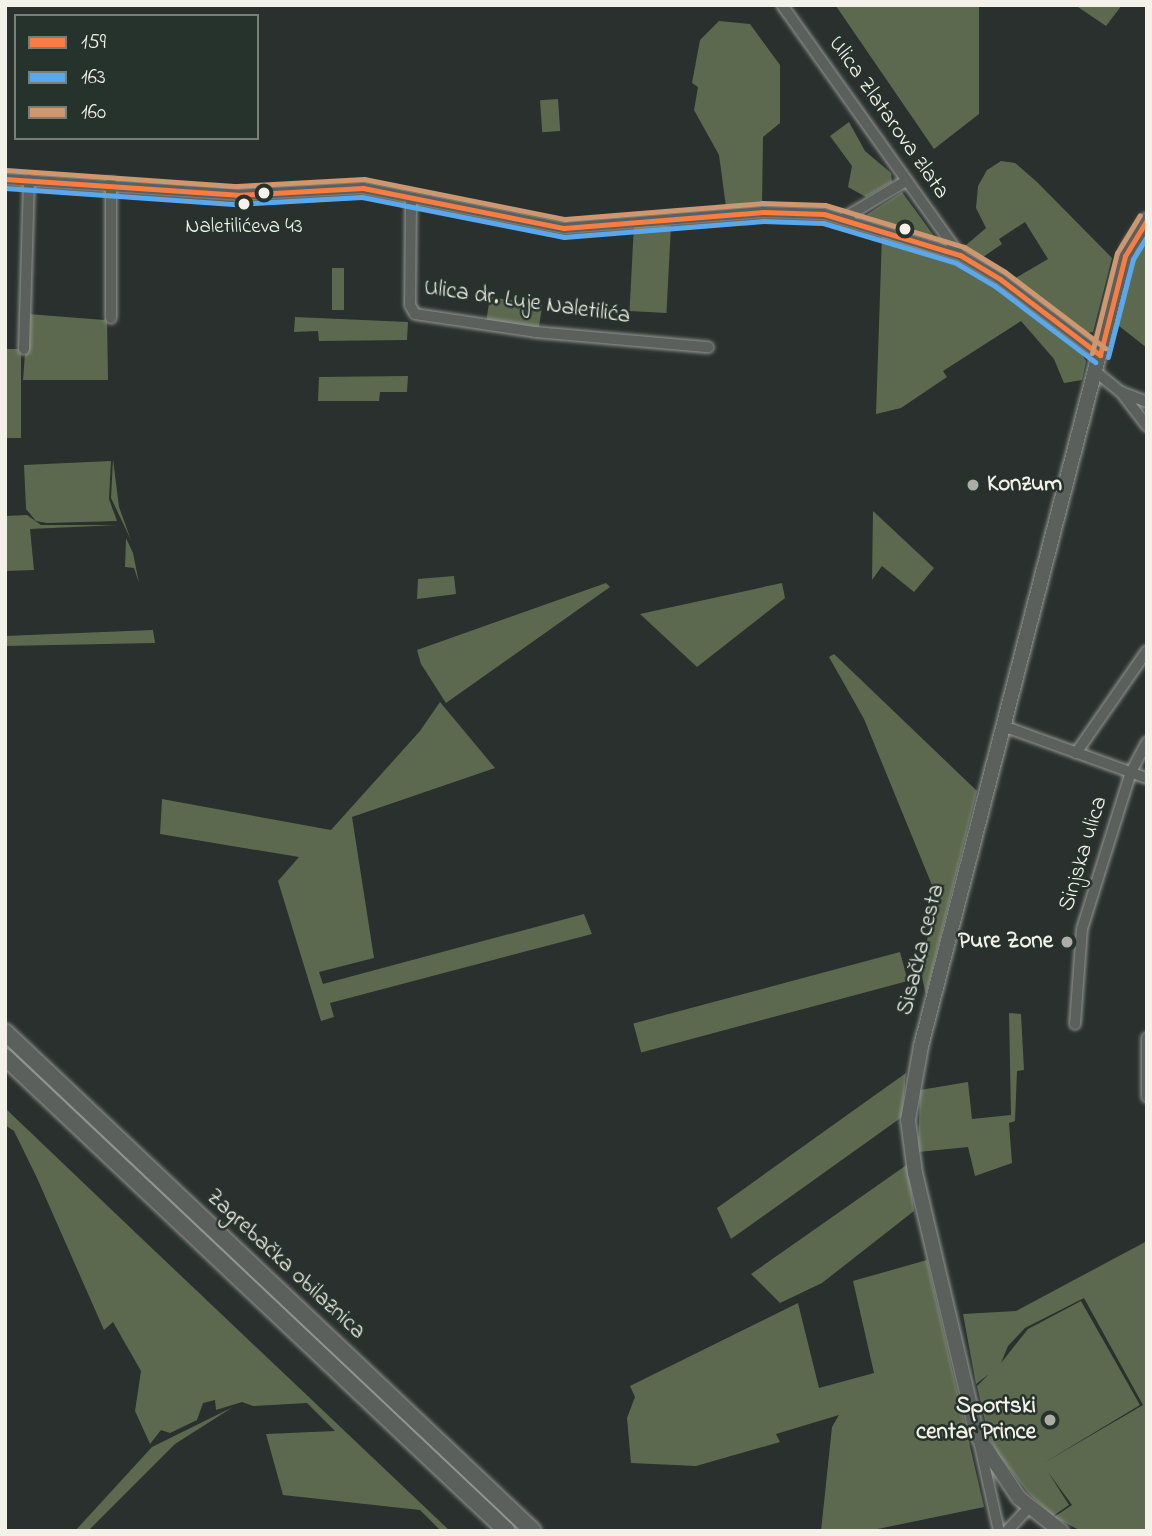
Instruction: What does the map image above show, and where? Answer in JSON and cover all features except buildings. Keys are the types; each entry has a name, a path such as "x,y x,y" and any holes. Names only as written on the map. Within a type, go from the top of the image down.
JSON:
{"highway":[{"name":"Zagrebačka obilaznica","path":"5,1032 533,1531"},
{"name":"Zagrebačka obilaznica","path":"5,1057 507,1531"}],"main road":[{"path":"1100,355 1125,256 1147,220"},
{"name":"Sisačka cesta","path":"1061,1531 1029,1507 1007,1484 977,1435 915,1173 908,1120 921,1046 1100,355"}],"street":[{"name":"Ulica Zlatarova zlata","path":"782,5 960,255"},
{"path":"5,179 111,183 237,195 363,188 564,228 774,212 844,218 960,255 1000,279 1100,355"},
{"path":"24,349 29,180"},
{"path":"844,218 906,181"},
{"path":"111,183 111,318"},
{"name":"Ulica dr. Luje Naletilića","path":"411,198 410,305 415,314 536,332 708,347"},
{"path":"1096,372 1121,392 1147,426"},
{"path":"1121,392 1147,402"},
{"path":"1076,753 1147,651"},
{"path":"1003,726 1147,778"},
{"name":"Sinjska ulica","path":"1075,1024 1082,929 1131,772 1147,743"},
{"path":"1147,1038 1147,1097"},
{"path":"977,1435 999,1531"},
{"path":"1007,1531 1029,1507"}],"green space":[{"path":"828,5 979,5 979,114 934,149 836,6"},
{"path":"1075,5 1122,5 1106,26"},
{"path":"719,21 750,24 780,65 780,123 763,137 762,205 726,207 719,155 694,110 698,87 692,83 700,40"},
{"path":"558,99 560,131 542,132 540,100"},
{"path":"849,122 865,151 891,173 892,182 866,197 848,187 852,166 830,136"},
{"path":"1001,161 1015,163 1037,182 1112,258 1093,332 1082,334 1014,279 1048,259 1025,222 999,239 1002,244 983,257 965,246 986,228 976,208 978,186 987,170"},
{"path":"902,192 934,236 934,237 866,215"},
{"path":"634,224 671,226 666,313 629,311"},
{"path":"1147,232 1147,348 1114,322 1135,253"},
{"path":"882,235 956,261 1005,290 1078,348 1086,361 1082,380 1064,383 1054,359 1021,321 943,371 947,377 901,408 876,414"},
{"path":"332,268 344,268 344,310 332,310"},
{"path":"490,297 542,305 539,328 486,320"},
{"path":"28,314 104,320 107,316 108,380 23,380"},
{"path":"295,317 408,322 407,340 319,341 318,331 294,332"},
{"path":"5,349 21,349 21,438 5,438"},
{"path":"408,376 407,392 380,392 379,401 318,401 319,377"},
{"path":"113,459 119,507 131,540 111,498"},
{"path":"111,461 109,499 117,521 47,523 36,521 26,509 24,465"},
{"path":"873,511 934,568 914,592 882,566 872,580"},
{"path":"27,515 41,525 118,525 30,529 34,570 5,571 5,516"},
{"path":"126,538 133,553 139,583 134,568 125,567"},
{"path":"454,576 456,594 417,599 418,579"},
{"path":"606,583 610,587 446,703 421,664 417,650"},
{"path":"782,583 785,598 697,667 640,614"},
{"path":"153,630 155,643 5,646 5,636"},
{"path":"834,654 977,791 926,995 922,977 934,890 864,719 829,657"},
{"path":"440,702 495,768 352,817 374,958 319,972 323,984 584,914 592,934 330,1003 334,1017 321,1021 278,881 299,857 160,834 162,799 331,830 420,731"},
{"path":"900,952 908,981 641,1052 633,1023"},
{"path":"1009,1013 1021,1014 1024,1070 1017,1071 1015,1121 1009,1123 1012,1163 975,1176 968,1147 918,1152 920,1090 968,1082 972,1119 1011,1115"},
{"path":"906,1073 902,1117 731,1239 717,1208"},
{"path":"5,1108 450,1531 441,1531 420,1510 283,1495 266,1434 335,1431 307,1403 253,1406 242,1402 216,1410 215,1400 203,1403 197,1420 170,1433 161,1430 150,1444 135,1411 141,1371 113,1322 104,1330 37,1178 14,1131 5,1125"},
{"path":"908,1164 914,1211 822,1283 780,1303 751,1274"},
{"path":"1147,1241 1147,1531 1081,1531 1054,1517 1072,1505 1048,1472 1069,1505 1053,1516 1028,1493 998,1454 988,1434 977,1386 989,1374 976,1384 963,1314 1016,1311","holes":["1084,1298 1143,1405 1042,1464 1140,1405 1081,1301 1028,1329 1001,1363 1008,1346 1025,1328"]},
{"path":"927,1260 984,1507 868,1531 821,1531 832,1427 839,1415 776,1434 780,1442 696,1466 631,1463 627,1418 635,1397 630,1386 798,1303 819,1388 874,1373 853,1281"},
{"path":"233,1407 175,1444 88,1531 75,1531 152,1447"}],"transit line":[{"name":"160","path":"6,170 237,186 364,179 565,219 762,203 825,205 964,247 1005,272 1105,348"},
{"name":"159","path":"5,179 237,195 363,188 564,228 763,212 824,214 960,255 1000,279 1100,355"},
{"name":"163","path":"5,188 236,204 362,197 564,237 763,221 823,223 956,263 995,286 1095,362"},
{"name":"160","path":"1092,353 1117,253 1140,215"},
{"name":"159","path":"1100,355 1125,256 1147,220"},
{"name":"163","path":"1108,357 1133,259 1147,237"}],"place":[{"name":"Naletilićeva 43","path":"244,204"},
{"name":"Konzum","path":"973,485"},
{"name":"Pure Zone","path":"1067,942"},
{"name":"Sportski centar Prince","path":"1050,1420"}]}
